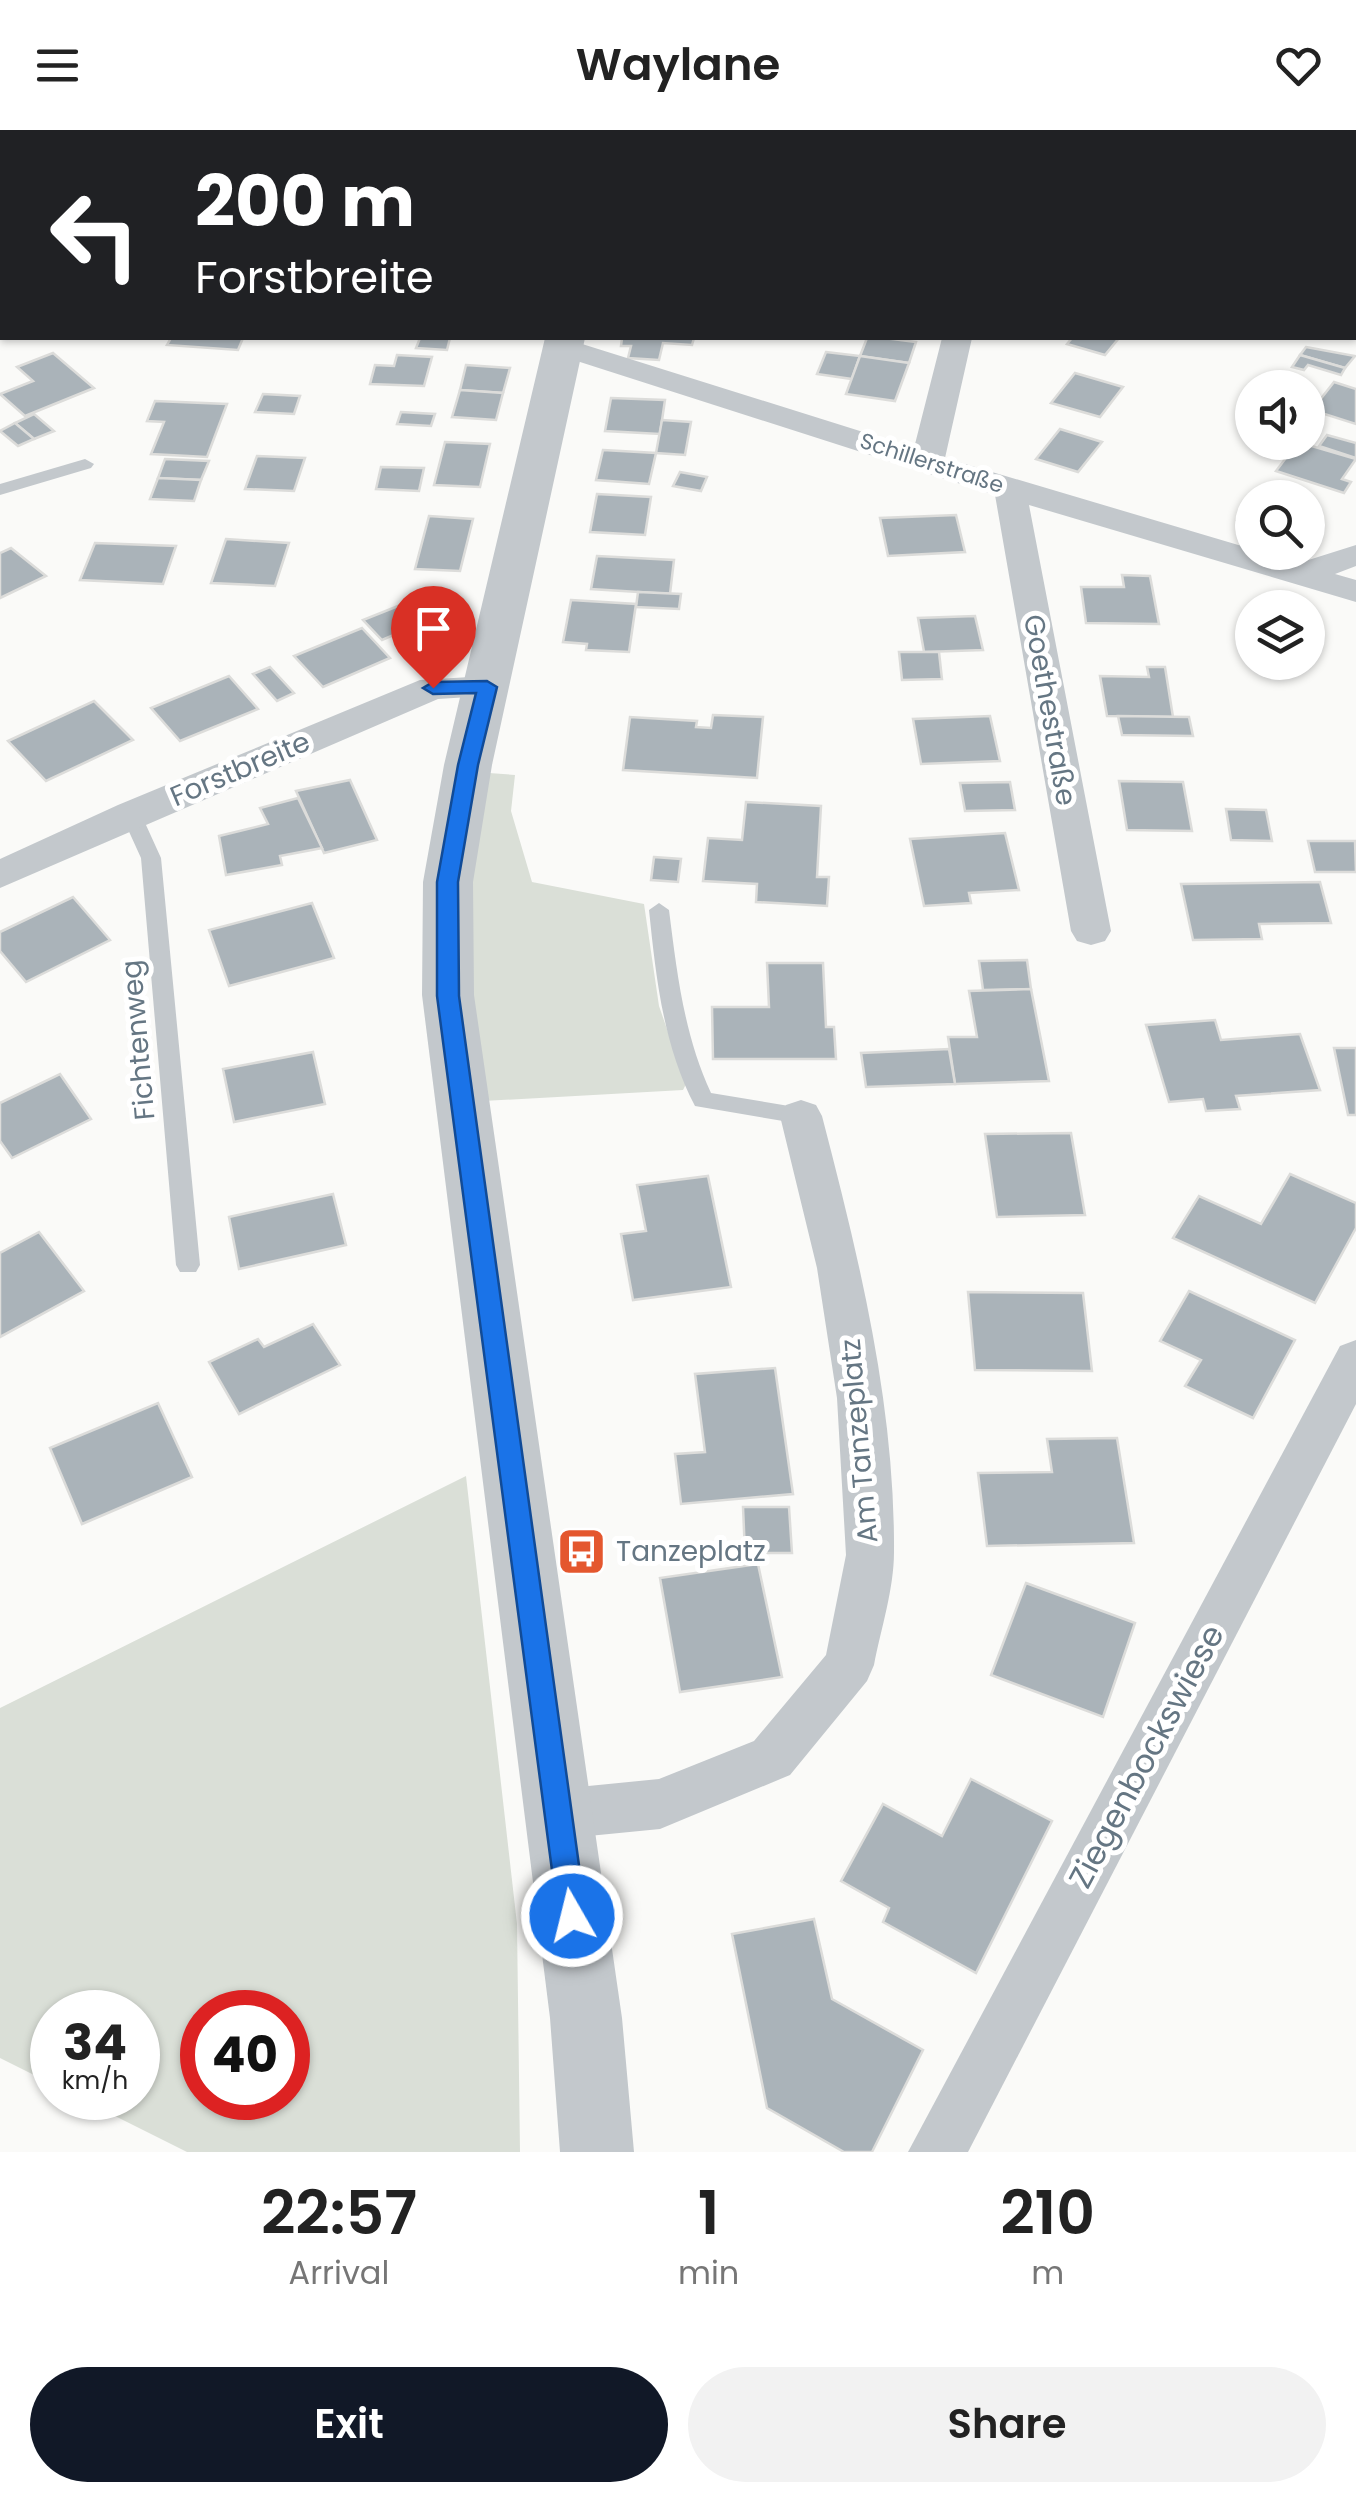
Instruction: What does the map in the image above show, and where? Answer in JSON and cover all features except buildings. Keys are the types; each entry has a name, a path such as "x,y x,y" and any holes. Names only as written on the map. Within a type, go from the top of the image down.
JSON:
{"street":[{"path":"928,460 956,340"},
{"path":"564,342 468,765 448,882 448,996 586,2018 597,2152"},
{"name":"Schillerstraße","path":"564,342 1010,489 1356,591"},
{"name":"Goethestraße","path":"1010,489 1091,931"},
{"path":"1304,573 1356,555"},
{"name":"Forstbreite","path":"0,876 131,814 433,688 487,687"},
{"name":"Am Tanzeplatz","path":"558,1814 660,1804 772,1758 849,1665 870,1555 860,1398 840,1268 801,1116"},
{"name":"Ziegenbockswiese","path":"937,2152 1356,1359"}],"lane":[{"path":"0,490 85,464"},
{"name":"Fichtenweg","path":"131,814 152,858 188,1265"},
{"path":"659,910 669,1004 682,1059 703,1100 801,1116"}],"shaded area":[{"path":"489,773 515,775 511,811 532,882 644,904 659,1006 686,1084 683,1090 483,1101 469,992 469,893"},
{"path":"466,1476 517,1924 520,2152 187,2152 123,2120 160,2120 160,1990 30,1990 30,2073 0,2058 0,1708"}],"place":[{"name":"Tanzeplatz","path":"581,1551"}],"route":[{"path":"433,688 487,687 468,765 448,882 448,996 572,1916"}]}
